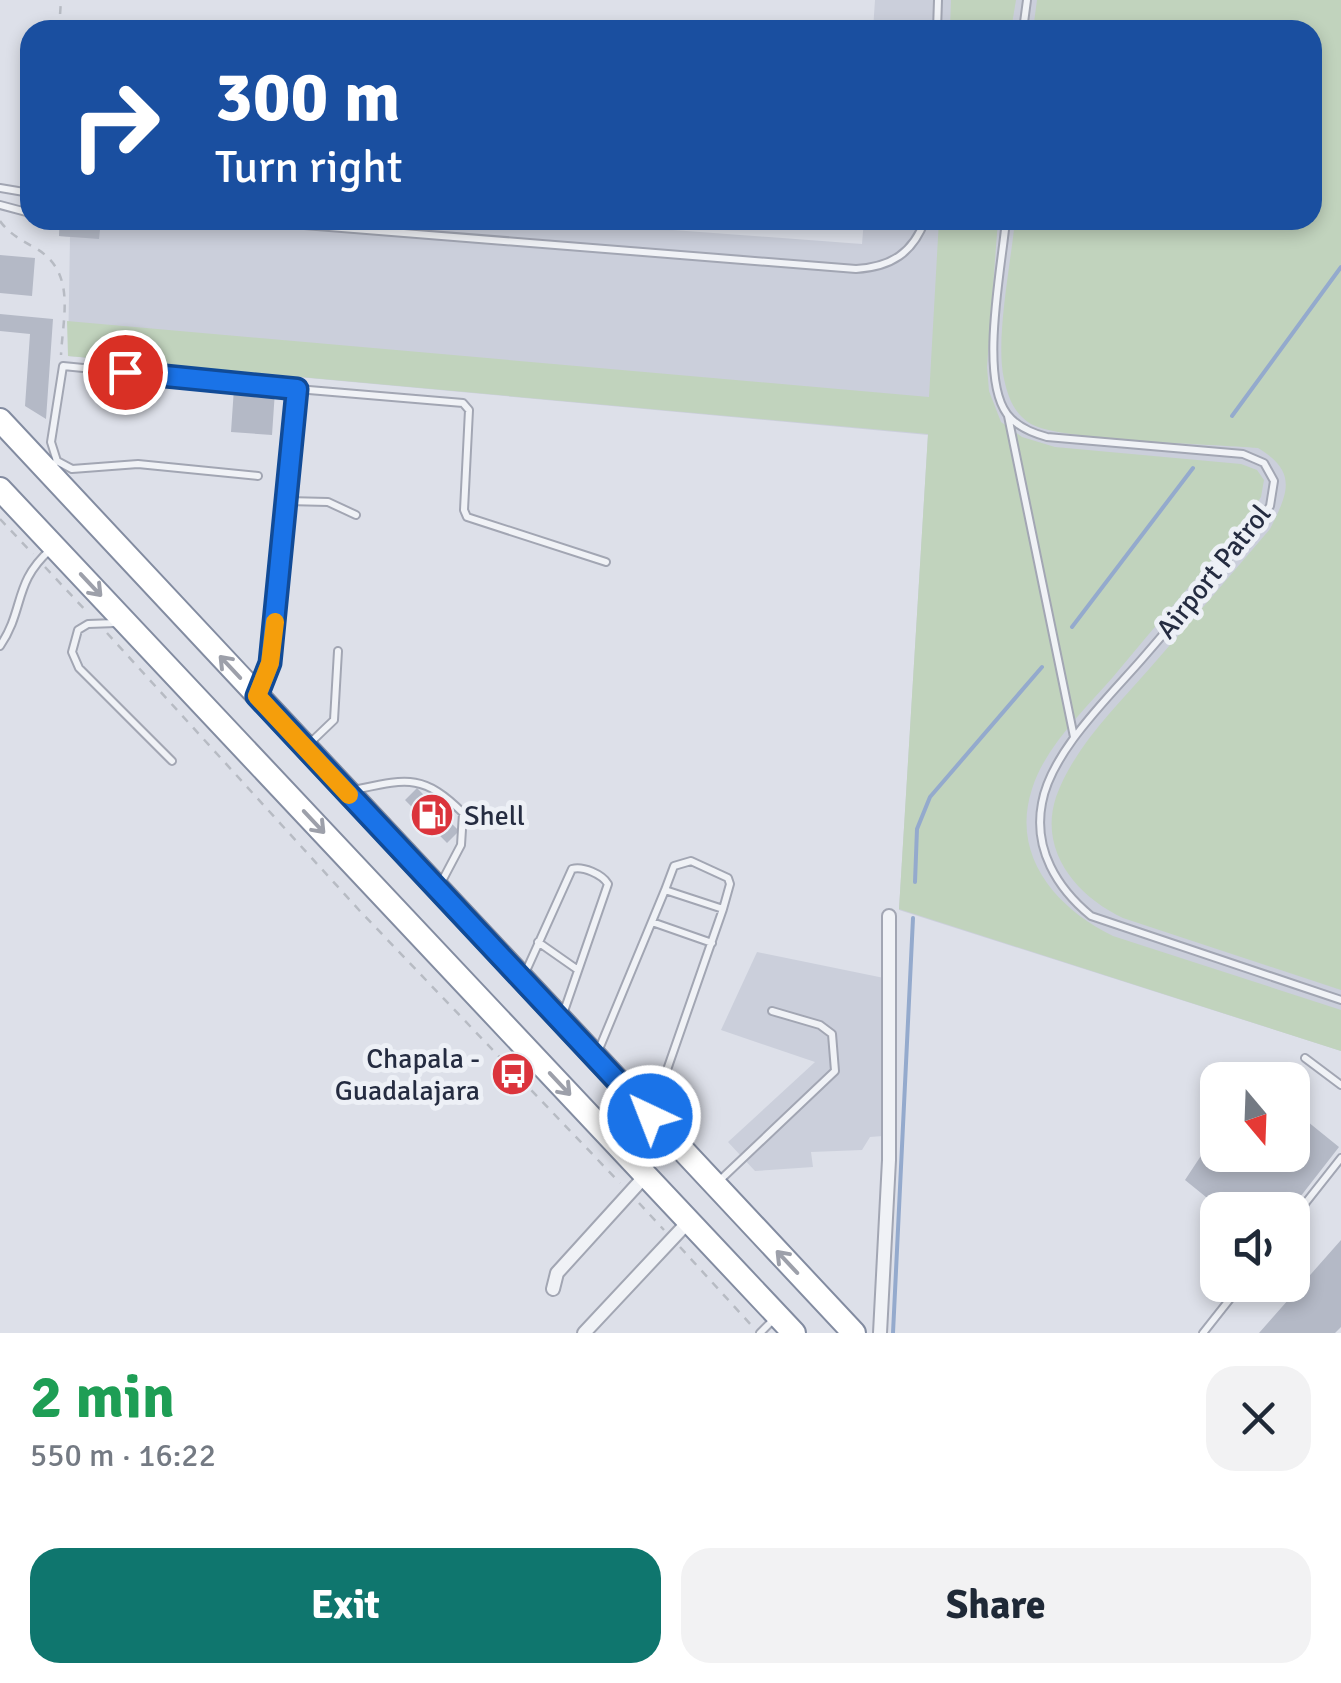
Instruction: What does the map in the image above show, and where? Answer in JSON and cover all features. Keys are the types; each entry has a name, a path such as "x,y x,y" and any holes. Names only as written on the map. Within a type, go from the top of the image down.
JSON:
{"highway":[{"path":"0,420 52,465 257,696 854,1333"},
{"path":"0,488 46,553 127,624 794,1333"}],"street":[{"path":"880,1333 889,1160 889,916"},
{"path":"552,1289 557,1273 646,1175"},
{"path":"584,1333 689,1221"}],"lane":[{"path":"367,230 856,269 875,268 898,259 921,230"},
{"path":"1005,230 994,359 997,390 1008,415 1074,739"},
{"path":"258,476 138,464 72,468 52,465 51,442 62,366 464,403 469,410 464,510 467,517 606,562"},
{"path":"257,696 270,663 297,389"},
{"name":"Airport Patrol","path":"1008,415 1047,437 1242,454 1264,464 1274,481 1270,506 1257,524 1074,739 1042,798 1040,819 1048,862 1073,901 1091,916 1341,1000"},
{"path":"287,501 328,502 356,515"},
{"path":"0,646 10,628 28,570 46,553"},
{"path":"127,624 97,623 78,630 72,652 78,668 172,761"},
{"path":"305,747 334,720 338,651"},
{"path":"346,792 409,780 439,789 463,813 461,846 438,889"},
{"path":"596,1058 674,866 691,861 728,878 730,884 712,943 650,1116"},
{"path":"523,980 572,869 578,867 604,878 608,884 561,1020"},
{"path":"664,890 723,909"},
{"path":"652,922 712,943"},
{"path":"538,942 578,970"},
{"path":"715,1185 835,1071 832,1034 820,1024 772,1011"},
{"path":"1305,1058 1341,1085"},
{"path":"1310,1197 1341,1158"},
{"path":"1203,1333 1228,1302"},
{"path":"759,1333 778,1316"}],"path":[{"path":"0,221 6,230 46,254 65,282 62,366"},
{"path":"0,519 46,553 97,623 359,910 759,1333"}],"shaded area":[{"path":"875,0 1341,0 1341,1051 899,910 928,435 68,356 70,237 59,236 59,230 673,230 862,244 863,230 1322,230 1322,20 874,20"},
{"path":"757,952 884,978 883,1136 870,1137 862,1150 811,1152 813,1167 755,1171 728,1142 815,1062 721,1030"}],"green space":[{"path":"951,0 1016,0 1013,20 950,20"},
{"path":"1037,0 1341,0 1341,990 1106,909 1077,885 1066,870 1053,836 1056,797 1074,761 1110,713 1270,529 1285,494 1284,475 1271,457 1258,448 1104,438 1031,424 1013,404 1002,363 1002,323 1014,230 1322,230 1322,20 1034,20"},
{"path":"938,230 997,230 987,367 989,391 1001,422 1022,437 1055,447 1241,464 1257,470 1264,480 1261,497 1247,519 1046,758 1032,789 1028,836 1043,878 1093,925 1113,936 1341,1010 1341,1051 899,909 928,434 68,356 67,321 929,397"}],"building":[{"path":"59,230 100,230 99,239 59,236"},
{"path":"0,255 35,258 32,296 0,293"},
{"path":"0,314 53,319 46,419 25,406 30,334 0,331"},
{"path":"234,388 275,391 272,435 231,432"},
{"name":"Shell","path":"417,788 459,831 447,843 405,800"},
{"path":"1310,1124 1339,1147 1304,1192 1200,1192 1185,1180 1200,1157 1200,1172 1310,1172"},
{"path":"1341,1240 1341,1327 1335,1333 1259,1333 1286,1302 1310,1302 1310,1275"}],"waterway":[{"path":"1232,416 1341,267"},
{"path":"1072,627 1193,468"},
{"path":"915,882 917,829 930,797 1042,667"},
{"path":"893,1333 913,918"}],"slow traffic":[{"path":"275,622 270,663 257,696 349,795"}],"place":[{"name":"Shell","path":"432,815"},
{"name":"Chapala - Guadalajara","path":"513,1074"}],"route":[{"path":"125,372 297,389 270,663 257,696 650,1116"}]}
